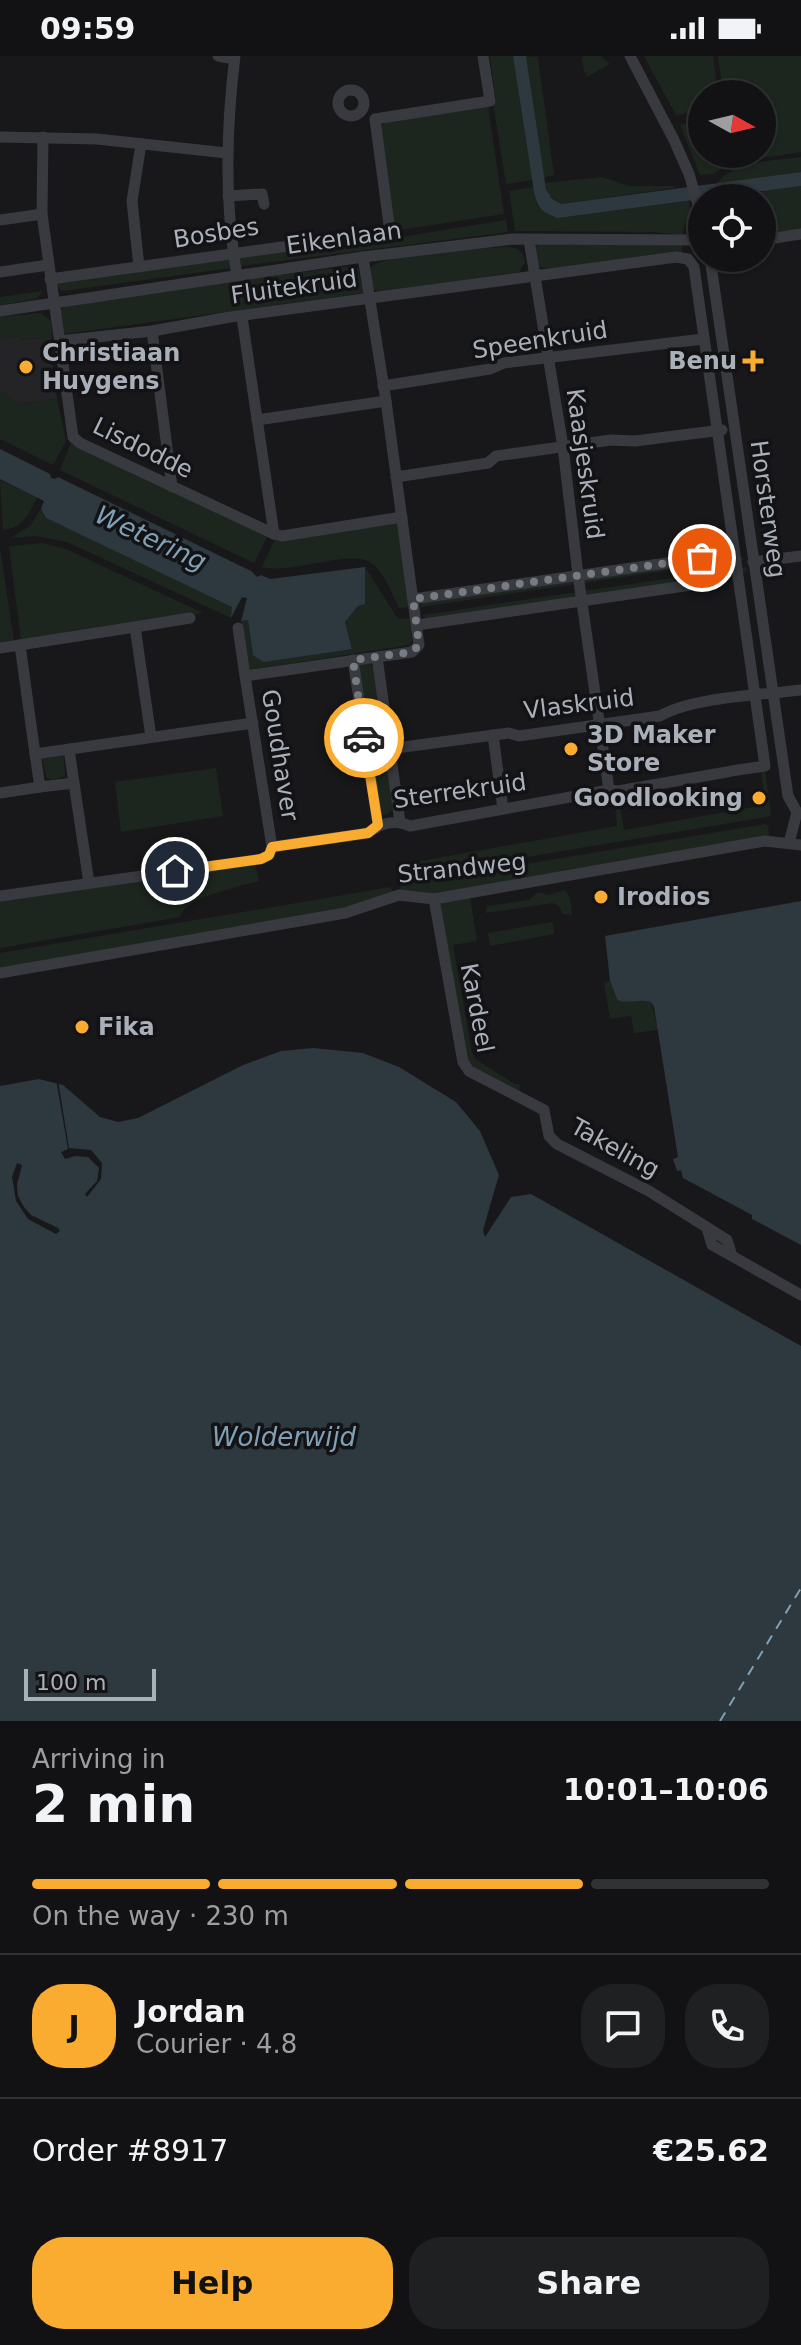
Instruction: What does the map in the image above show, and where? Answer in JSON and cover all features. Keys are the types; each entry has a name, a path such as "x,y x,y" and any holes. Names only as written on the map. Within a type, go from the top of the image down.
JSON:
{"street":[{"path":"218,56 235,57 227,153 228,196 237,275"},
{"path":"362,110 375,119 490,101 483,56"},
{"path":"630,56 692,184"},
{"name":"Bosbes","path":"50,279 390,232 375,119"},
{"path":"0,137 97,139 227,153"},
{"name":"Lisdodde","path":"43,137 42,214 73,437 274,534"},
{"path":"139,267 132,201 141,144"},
{"path":"228,196 262,194 264,204"},
{"path":"0,220 42,214"},
{"path":"776,238 801,234"},
{"name":"Eikenlaan","path":"0,311 363,257 513,239 688,240"},
{"name":"Kaasjeskruid","path":"529,240 563,447 609,790"},
{"path":"245,676 412,652 419,645 363,257"},
{"name":"Fluitekruid","path":"59,341 152,331 534,275 682,257 693,264 703,339"},
{"path":"0,272 48,265"},
{"name":"Horsterweg","path":"712,272 788,796 799,812"},
{"path":"242,317 274,534 282,536 402,517"},
{"path":"152,331 172,487"},
{"path":"703,339 755,696"},
{"name":"Speenkruid","path":"383,386 490,369 504,363 703,339"},
{"path":"257,420 386,401"},
{"path":"396,477 488,463 496,456 611,440 635,441 734,428"},
{"path":"753,562 801,556"},
{"path":"413,599 702,558 704,570 705,583 417,625"},
{"path":"0,648 190,618"},
{"path":"135,627 151,737"},
{"name":"Goudhaver","path":"0,896 261,859 269,855 272,847 238,628"},
{"path":"20,645 40,787"},
{"path":"377,657 400,822"},
{"path":"353,660 378,825"},
{"name":"Vlaskruid","path":"366,752 509,733 519,736 660,716 672,709 801,690"},
{"name":"Sterrekruid","path":"272,847 368,833 378,825 400,822 410,826 765,766 755,696"},
{"path":"35,754 253,723"},
{"path":"493,735 503,809"},
{"path":"69,749 89,883"},
{"path":"0,793 74,783"},
{"name":"Strandweg","path":"0,973 345,913 399,895 434,899 765,841 795,844 799,812"},
{"name":"Kardeel","path":"434,899 463,1062 469,1071 518,1097"},
{"name":"Takeling","path":"518,1097 544,1110 549,1136 557,1144 649,1191 727,1240 732,1256 801,1295"}],"shaded area":[{"path":"490,56 513,56 532,180 506,184 493,103 496,102"},
{"path":"526,56 540,57 554,175 543,178"},
{"path":"584,56 601,56 610,64 585,78"},
{"path":"644,56 713,56 716,80 688,80 688,114 676,115"},
{"path":"718,56 801,56 801,152 776,156 776,80 721,80"},
{"path":"488,106 504,214 393,231 379,131 386,120"},
{"path":"688,123 688,145 680,125"},
{"path":"801,157 801,172 717,184 739,168 776,168 776,160"},
{"path":"697,168 721,168 713,174 700,175"},
{"path":"602,177 629,186 674,188 561,204 548,195 545,183"},
{"path":"801,186 801,230 776,233 776,190"},
{"path":"533,187 537,205 558,218 688,201 688,221 682,235 515,231 509,191"},
{"path":"506,220 508,232 241,266 239,254 385,232 395,238"},
{"path":"682,243 682,254 548,269 537,266 534,249 538,245"},
{"path":"507,247 519,250 523,255 525,262 519,272 380,293 373,289 369,269 393,258"},
{"path":"228,256 231,268 64,291 59,289 57,283"},
{"path":"352,266 358,269 363,293 64,334 59,313 64,307 193,286"},
{"path":"43,291 36,299 0,305 0,297"},
{"path":"41,313 51,321 50,344 42,338 21,340 20,336 0,339 0,317"},
{"name":"Christiaan Huygens","path":"20,336 22,340 42,338 50,344 57,399 19,404 0,391 0,339"},
{"path":"0,391 20,404 57,399 66,441 53,465 0,439"},
{"path":"71,443 267,537 254,563 60,470"},
{"path":"0,480 37,497 21,523 3,530"},
{"path":"41,509 46,518 233,607 231,618 67,542 36,536 11,538 30,526"},
{"path":"398,522 409,607 399,608 381,573 364,560 352,558 288,568 262,567 275,539"},
{"path":"43,543 66,549 203,613 21,640 9,546"},
{"path":"0,548 14,641 0,643"},
{"path":"737,556 746,559 583,583 590,576"},
{"path":"365,567 398,619 410,618 412,640 409,645 249,670 241,621 248,620 253,655 352,649 345,622 358,606 365,604"},
{"path":"747,567 739,576 589,598 584,591"},
{"path":"567,581 576,584 421,607 422,603"},
{"path":"577,592 575,597 426,619 423,615"},
{"path":"360,664 370,664 373,668 383,738 377,744 368,740 357,670"},
{"path":"64,756 65,776 51,780 47,778 42,759"},
{"path":"378,756 387,762 393,809 386,815 382,814 373,758"},
{"path":"216,768 223,816 121,832 115,782"},
{"path":"761,769 765,769 771,816 401,878 398,865 617,826 615,802 619,801 624,830 765,805"},
{"path":"765,824 769,836 764,838 427,895 401,891 400,885"},
{"path":"255,863 259,881 202,898 184,910 180,917 0,948 0,900"},
{"path":"391,887 393,892 340,911 0,969 0,953"},
{"path":"565,890 570,898 572,915 563,914 559,906 553,903 486,913 487,906 529,900 538,892 549,895"},
{"path":"470,897 477,941 453,945 472,1053 475,1059 515,1084 520,1084 519,1094 479,1076 465,1060 440,905 444,901"},
{"path":"553,922 554,934 490,946 488,933"},
{"path":"610,981 617,999 651,1002 658,1030 634,1033 631,1016 610,1019 604,982"}],"water":[{"path":"513,56 526,56 546,189 551,198 561,204 688,187 688,201 558,218 545,212 535,198"},
{"path":"801,172 801,186 776,189 776,184 711,184"},
{"name":"Wetering","path":"0,449 50,474 51,478 58,477 251,571 257,577 261,575 270,579 365,567 365,604 358,606 345,622 352,649 264,662 253,655 248,620 241,621 247,598 242,597 231,618 232,607 46,518 41,509 44,501 0,479"},
{"path":"801,901 801,1245 683,1178 681,1170 677,1171 673,1159 678,1157 654,1007 651,1002 617,999 610,981 605,936"},
{"name":"Wolderwijd","path":"313,1048 363,1053 399,1067 456,1102 480,1131 499,1175 483,1230 485,1237 511,1197 531,1194 801,1346 801,1721 0,1721 0,1086 39,1079 63,1085 100,1117 118,1122 138,1118 243,1065 281,1051"}],"pier":[{"path":"56,1079 69,1148 91,1150 102,1163 101,1179 87,1197 85,1194 97,1181 99,1168 88,1157 65,1159 61,1152 68,1149"},
{"path":"17,1163 22,1165 17,1185 24,1207 31,1215 58,1228 60,1231 56,1234 28,1219 16,1201 12,1177"}],"ferry route":[{"path":"720,1721 801,1588"}],"way so far":[{"path":"364,738 353,660 412,652 419,645 413,599 702,558"}],"place":[{"name":"Benu","path":"753,361"},
{"name":"Christiaan Huygens","path":"26,367"},
{"name":"3D Maker Store","path":"571,749"},
{"name":"Goodlooking","path":"759,798"},
{"name":"Irodios","path":"601,897"},
{"name":"Fika","path":"82,1027"}],"route":[{"path":"175,871 261,859 269,855 272,847 368,833 378,825 364,738"}]}
